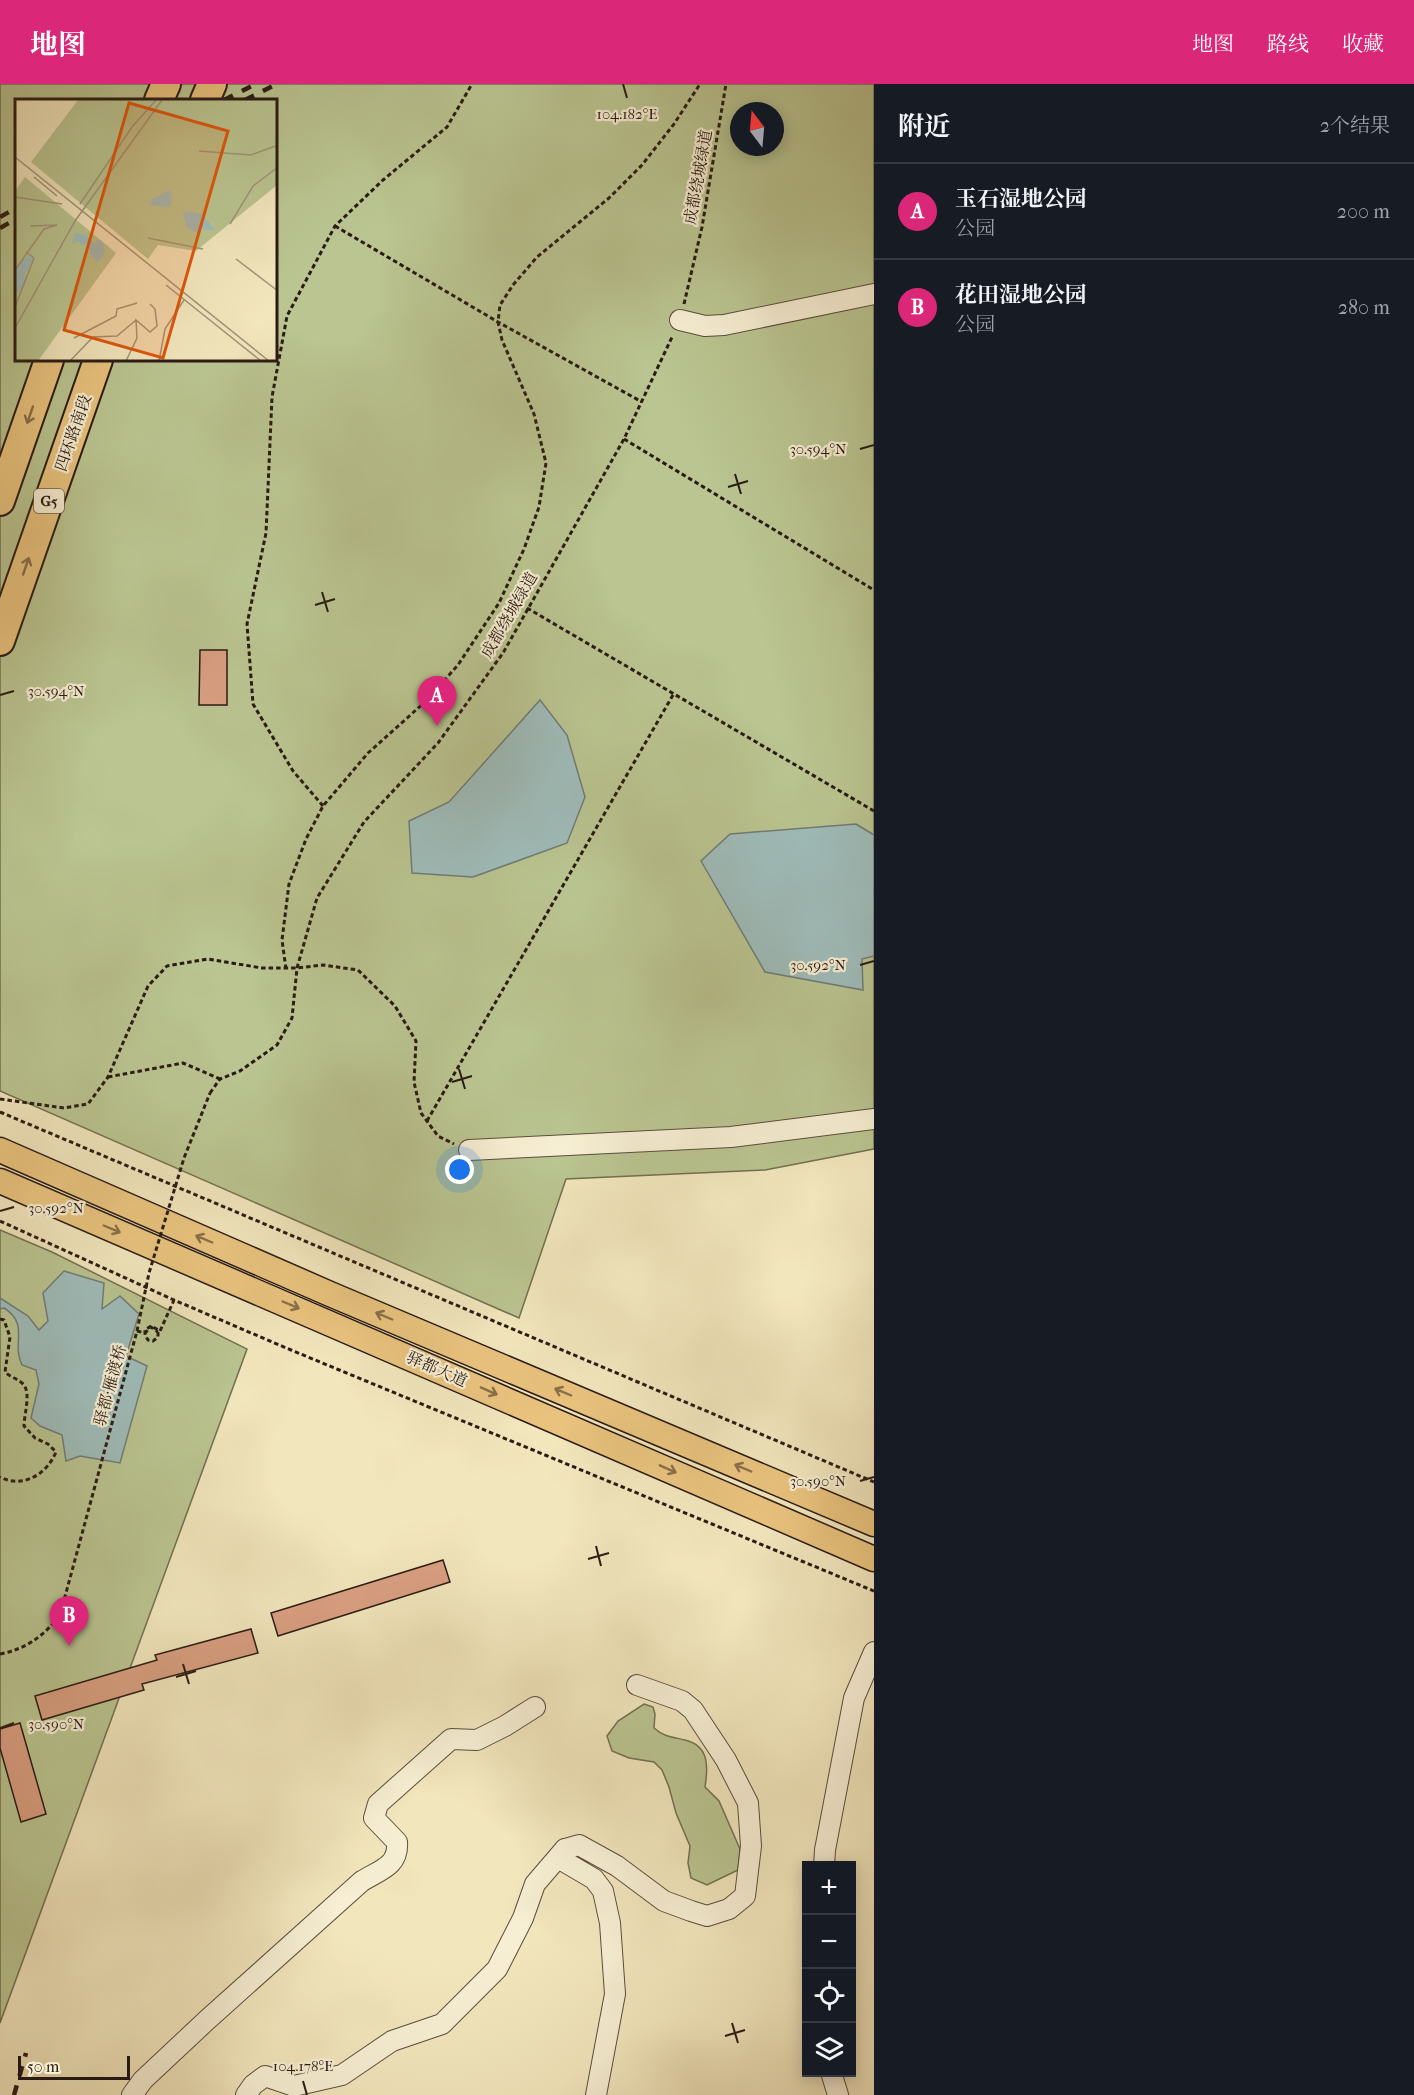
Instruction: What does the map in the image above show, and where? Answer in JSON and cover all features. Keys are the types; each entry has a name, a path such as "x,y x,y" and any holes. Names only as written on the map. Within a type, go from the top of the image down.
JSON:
{"highway":[{"path":"159,99 166,84"},
{"path":"205,99 212,84"},
{"path":"0,501 48,362"},
{"name":"四环路南段","path":"0,641 97,362"}],"main road":[{"name":"驿都大道","path":"0,1150 330,1294 874,1524"},
{"name":"驿都大道","path":"0,1181 874,1559"}],"street":[{"path":"680,320 705,326 724,325 874,294"},
{"path":"469,1150 731,1137 874,1119"},
{"path":"824,1861 854,1698 874,1652"},
{"path":"246,2095 265,2076 294,2086 342,2075 392,2041 442,2024 497,1969 523,1918 535,1884 565,1849 579,1845 617,1866 664,1901 707,1916 729,1909 745,1896 751,1846 750,1824 748,1803 737,1781 693,1710 682,1701 637,1685"},
{"path":"132,2095 143,2080 207,2020 362,1881 391,1864 398,1853 397,1842 374,1818 378,1804 451,1739 477,1740 535,1707"},
{"path":"565,1849 565,1862 594,1880 603,1890 610,1923 615,1994 596,2095"},
{"path":"832,2077 838,2095"}],"path":[{"path":"323,806 293,771 253,704 247,624 266,533 272,397 287,316 336,226 383,180 447,127 472,84"},
{"path":"286,969 282,940 289,884 306,839 323,806 368,753 426,701 458,665 499,603 524,549 539,507 546,463 534,414 502,340 498,322 500,305 513,285 537,257 609,198 642,165 674,124 700,84"},
{"name":"成都绕城绿道","path":"210,1093 220,1079 240,1071 277,1045 292,1018 297,969 317,898 364,822 438,742 503,653 624,439 680,320 702,227 726,84"},
{"path":"336,226 498,322 642,402"},
{"path":"624,439 874,590"},
{"path":"527,608 874,811"},
{"path":"427,1121 673,695"},
{"path":"0,1099 64,1108 88,1104 108,1077 148,986 167,966 208,959 261,968 297,969 323,965 358,970 395,1006 416,1041 414,1082 421,1113 438,1136 469,1150"},
{"path":"108,1077 183,1063 220,1079"},
{"name":"驿都·雁渡桥","path":"0,1654 14,1651 37,1640 60,1615 137,1331 149,1273 184,1158 210,1093"},
{"path":"0,1112 874,1482"},
{"path":"0,1221 174,1300 874,1591"},
{"path":"137,1331 145,1333 151,1327 158,1332 158,1337 153,1341 148,1340 145,1335 145,1330 151,1326 160,1330 174,1300"},
{"path":"0,1319 4,1320 10,1337 5,1371 22,1383 27,1390 24,1426 56,1452 52,1462 32,1479 18,1482 0,1477"}],"green space":[{"path":"0,84 874,84 874,1149 765,1170 566,1179 519,1318 0,1091"},
{"path":"0,1230 52,1252 247,1349 0,2023"},
{"path":"644,1704 653,1707 654,1728 665,1735 693,1743 703,1752 707,1765 705,1787 719,1801 740,1849 738,1870 707,1885 691,1878 688,1863 690,1846 662,1770 654,1762 629,1758 612,1751 607,1736 618,1721"}],"water":[{"path":"540,700 567,735 585,797 567,843 473,877 412,873 409,821 449,802"},
{"path":"856,824 874,835 874,956 862,959 863,990 765,972 701,861 730,834"},
{"path":"64,1271 104,1283 102,1309 120,1296 139,1314 126,1356 147,1366 120,1463 80,1456 66,1461 62,1435 40,1426 31,1418 39,1384 36,1370 22,1365 18,1349 18,1327 12,1314 4,1308 0,1309 0,1298 28,1316 39,1330 48,1321 43,1293"}],"building":[{"path":"200,650 227,650 227,705 199,705"},
{"path":"443,1560 450,1582 278,1636 271,1613"},
{"path":"251,1629 258,1653 142,1684 144,1690 42,1720 35,1696 157,1660 155,1655"},
{"path":"20,1723 46,1814 21,1822 0,1748 0,1729"}],"railway":[{"path":"226,99 256,84"},
{"path":"247,99 277,84"},
{"path":"0,217 15,209"},
{"path":"0,228 15,220"},
{"path":"14,2095 26,2053"}],"place":[{"name":"玉石湿地公园","path":"437,726"},
{"name":"花田湿地公园","path":"69,1646"}]}
